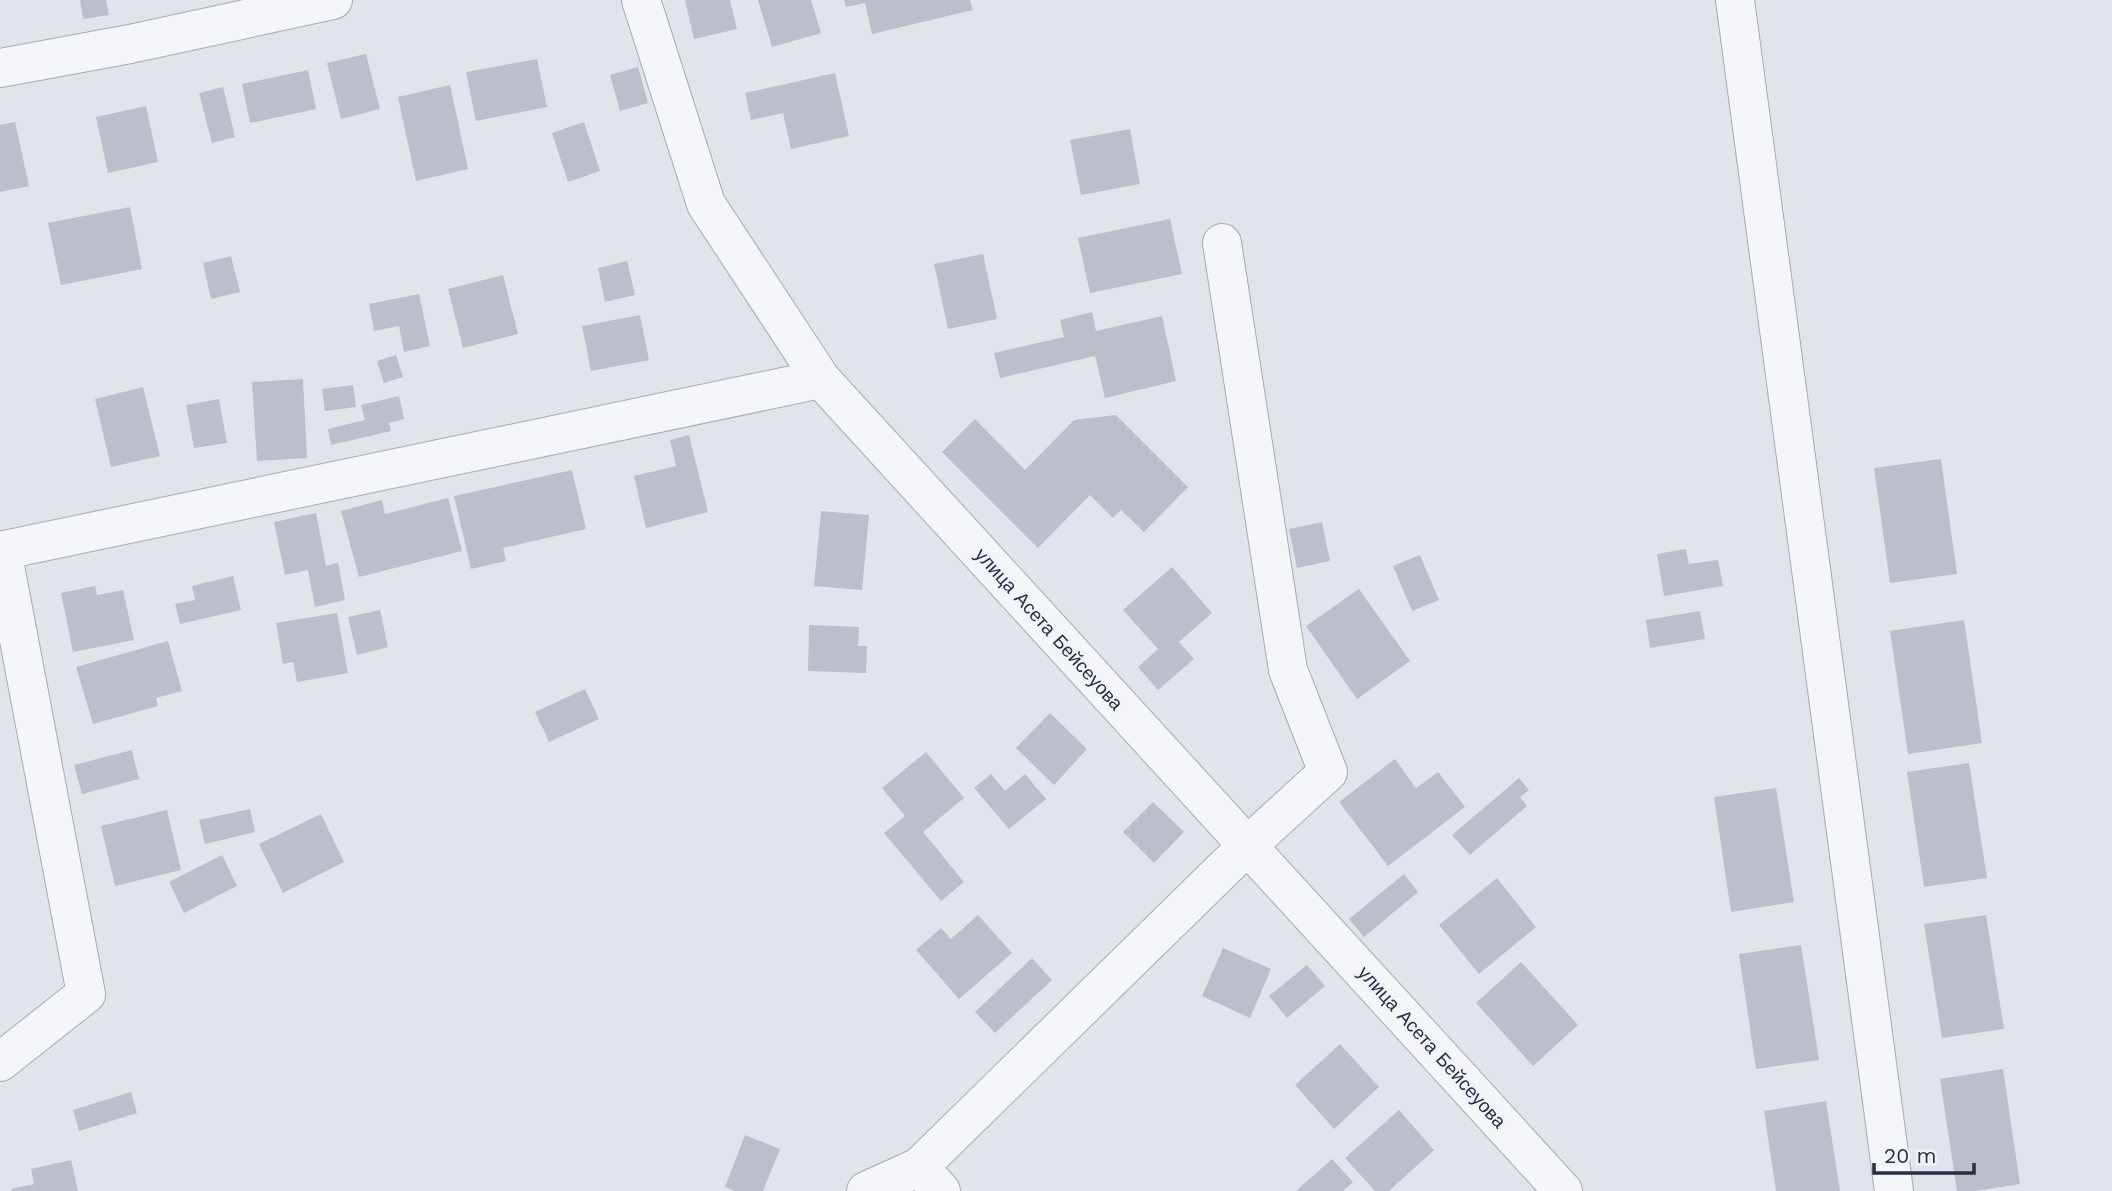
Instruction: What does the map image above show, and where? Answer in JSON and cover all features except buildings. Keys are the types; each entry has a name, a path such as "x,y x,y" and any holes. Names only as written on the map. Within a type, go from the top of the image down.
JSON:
{"street":[{"path":"0,68 130,44 333,0"},
{"name":"улица Асета Бейсеуова","path":"641,0 706,204 821,379 1563,1191"},
{"path":"1735,0 1894,1191"},
{"path":"866,1191 930,1179 1247,846 1328,772 1288,670 1222,243"},
{"path":"0,1062 86,994 1,550 821,379"}]}
